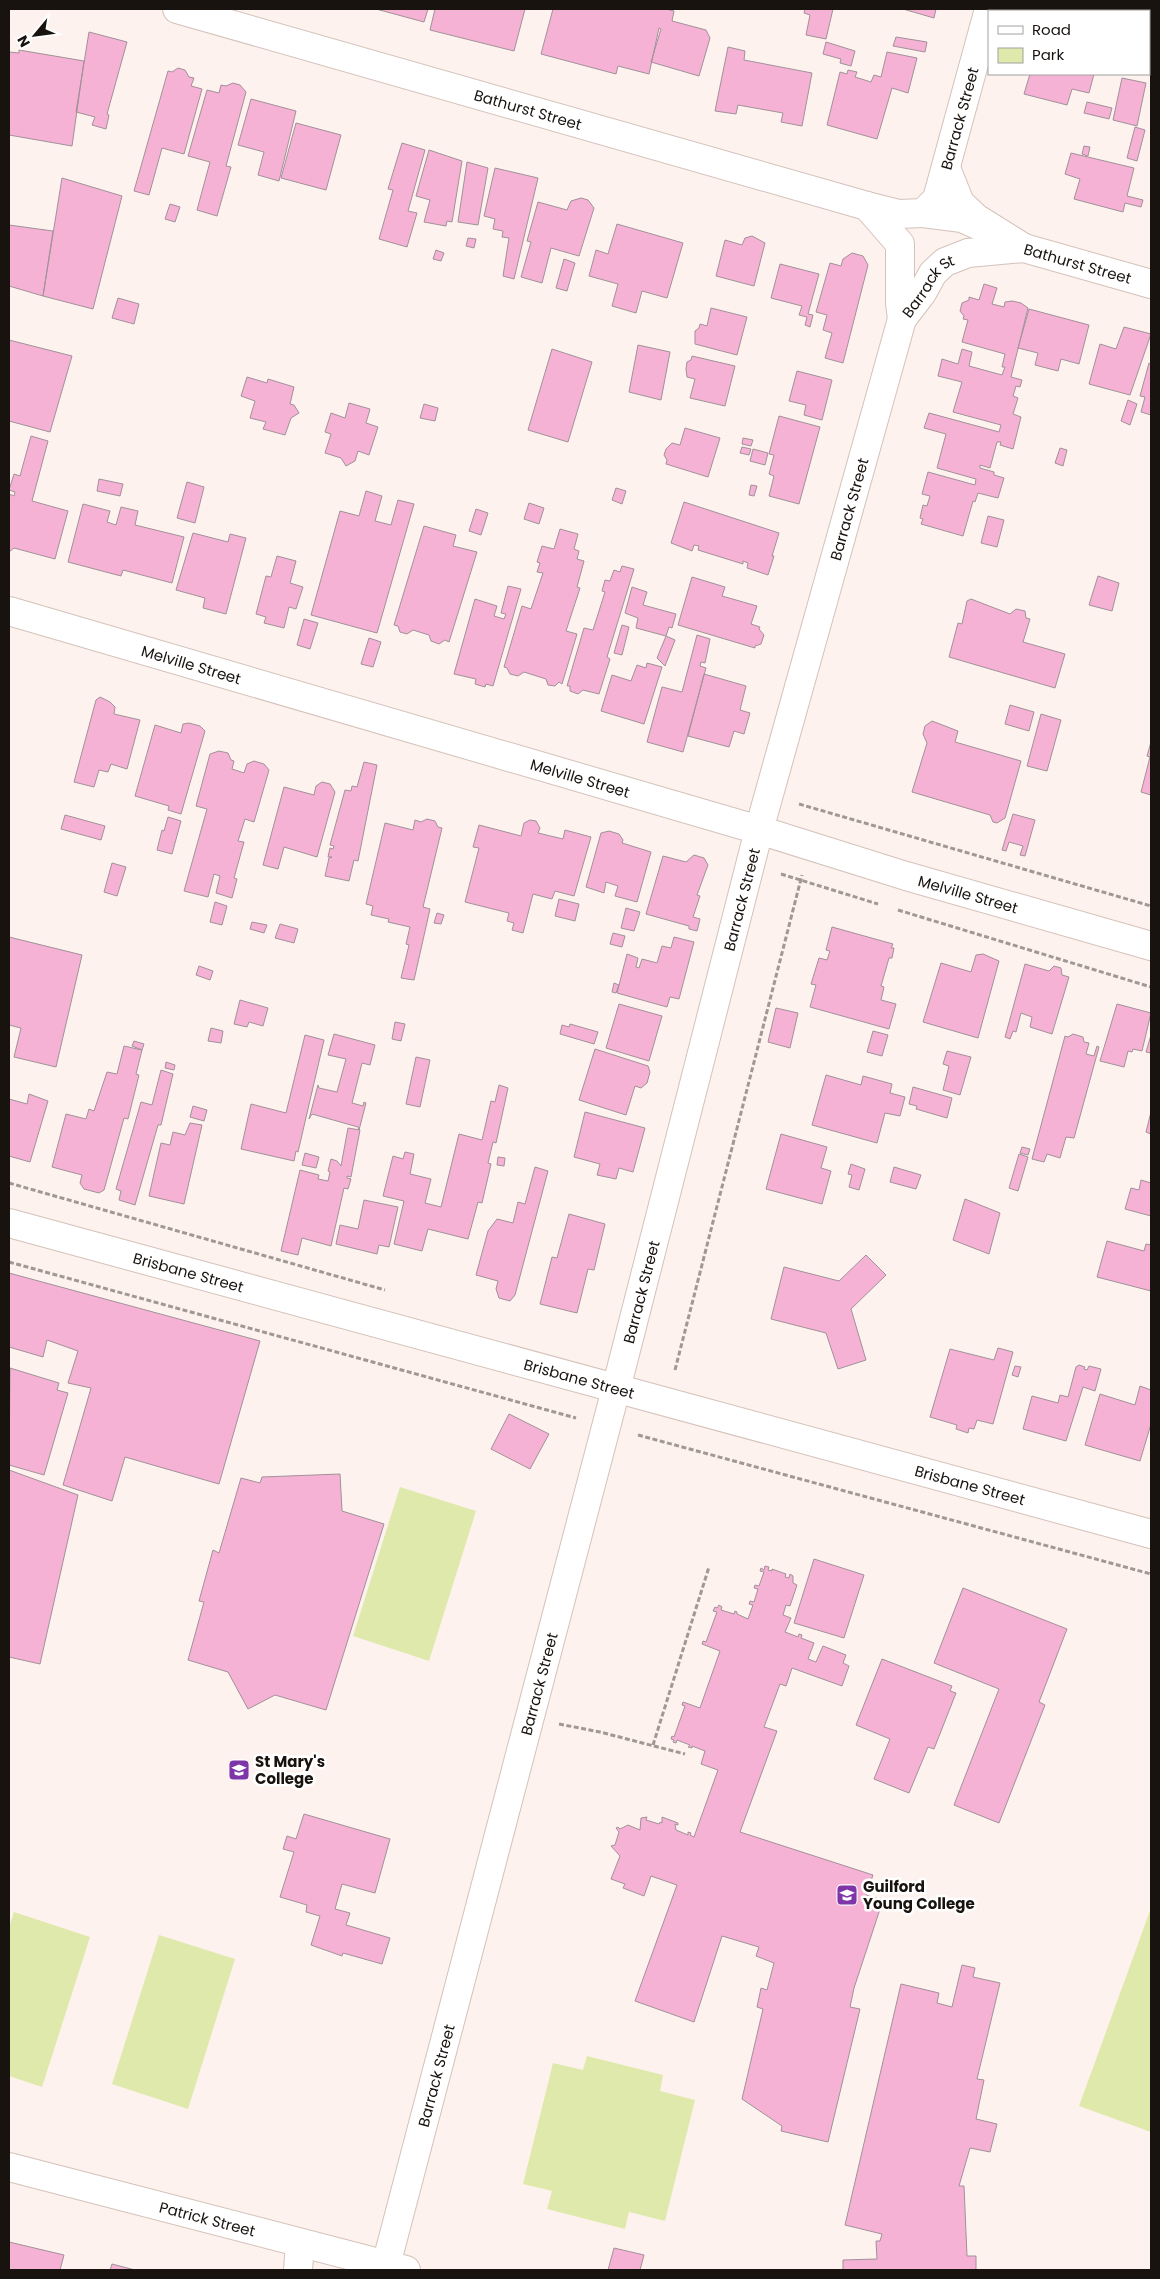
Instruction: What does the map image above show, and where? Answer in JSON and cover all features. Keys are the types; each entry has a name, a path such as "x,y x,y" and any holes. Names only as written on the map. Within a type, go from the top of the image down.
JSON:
{"street":[{"name":"Bathurst Street","path":"177,9 874,208 899,214 938,214 967,239 1008,246 1151,284"},
{"name":"Barrack Street","path":"938,214 946,168 988,13"},
{"name":"Bathurst Street","path":"946,168 960,203 1008,246"},
{"name":"Barrack St","path":"874,208 900,244 900,303 902,319"},
{"name":"Barrack St","path":"902,319 922,293 933,273 945,262 968,253 1008,246"},
{"name":"Barrack Street","path":"396,2268 529,1719 616,1389 750,864 902,319"},
{"name":"Melville Street","path":"9,611 759,830 906,876 1151,946"},
{"name":"Brisbane Street","path":"9,1223 1151,1534"},
{"name":"Patrick Street","path":"9,2167 299,2257 396,2268"}],"path":[{"path":"769,796 1151,906"},
{"path":"666,1403 810,846"},
{"path":"750,864 886,906"},
{"path":"896,909 1151,987"},
{"path":"9,1183 393,1292"},
{"path":"9,1262 1151,1574"},
{"path":"653,1745 708,1567"},
{"path":"529,1719 600,1732 685,1754"}],"green space":[{"path":"400,1487 476,1511 429,1661 353,1636"},
{"path":"1151,1908 1151,2132 1079,2106"},
{"path":"14,1912 90,1937 42,2087 9,2076 9,1928"},
{"path":"159,1935 235,1959 188,2109 112,2084"},
{"path":"587,2056 663,2075 660,2091 695,2100 665,2221 629,2212 625,2229 547,2209 552,2191 523,2184 553,2063 583,2070"}],"building":[{"path":"376,9 428,9 424,22"},
{"path":"435,9 525,9 514,51 430,30"},
{"path":"553,9 666,9 674,11 672,21 706,30 710,38 699,76 652,62 649,74 618,66 616,74 541,54","holes":["659,28 661,29 653,55"]},
{"path":"805,9 833,9 826,39 806,35 810,15 804,13"},
{"path":"903,9 936,9 934,18"},
{"path":"89,32 127,42 107,114 109,115 106,129 92,125 95,117 76,112"},
{"path":"896,37 927,42 925,52 893,46"},
{"path":"826,42 855,51 851,66 840,63 841,59 823,54"},
{"path":"728,47 745,51 744,60 812,73 802,126 781,122 783,113 738,105 736,114 715,111"},
{"path":"19,50 84,61 72,146 9,135 9,52 19,53"},
{"path":"887,52 917,58 908,93 892,88 877,139 827,125 840,72 847,74 848,70 857,72 855,77 871,82 874,75 881,77"},
{"path":"178,68 185,70 189,77 194,78 191,86 202,89 184,154 162,148 149,195 134,191 168,71 172,72"},
{"path":"1030,75 1094,75 1089,93 1072,89 1067,105 1024,94"},
{"path":"1122,78 1146,83 1137,126 1113,120"},
{"path":"233,83 240,85 246,92 226,166 231,167 217,216 197,210 210,162 188,156 207,90 219,93 221,85 226,86"},
{"path":"251,99 296,111 279,181 258,175 264,152 238,145"},
{"path":"1087,102 1112,108 1109,119 1084,113"},
{"path":"296,123 341,135 326,190 281,178"},
{"path":"1135,127 1145,130 1137,161 1127,158"},
{"path":"402,143 425,150 408,211 417,213 407,247 379,239 393,190 388,189"},
{"path":"1084,146 1090,147 1088,156 1082,154"},
{"path":"429,150 462,161 452,222 447,221 446,226 424,222 430,200 416,196"},
{"path":"1071,153 1134,168 1127,196 1143,200 1141,207 1125,203 1123,212 1074,199 1080,179 1065,174"},
{"path":"467,162 488,168 478,225 458,222"},
{"path":"495,168 538,178 514,279 503,276 509,238 502,237 503,231 493,229 495,219 484,216"},
{"path":"62,178 122,196 93,309 43,296"},
{"path":"581,198 588,200 594,208 579,256 551,248 542,283 521,277 531,242 527,241 538,202 567,210 571,201"},
{"path":"170,204 180,207 175,222 165,219"},
{"path":"617,224 683,243 667,298 642,291 636,313 612,306 618,284 589,276 596,250 608,254"},
{"path":"9,225 53,231 43,296 9,286"},
{"path":"752,236 765,243 754,286 716,276 725,240 742,245 745,238"},
{"path":"468,238 476,239 474,248 466,246"},
{"path":"436,250 444,253 441,261 433,259"},
{"path":"852,253 863,256 868,265 843,363 825,358 832,333 823,330 827,315 816,312 830,263 841,266 843,259"},
{"path":"564,259 575,263 567,291 556,288"},
{"path":"780,264 819,274 808,314 813,315 810,327 805,325 807,317 799,315 802,306 771,298"},
{"path":"984,284 997,288 992,304 1004,307 1005,302 1012,301 1021,303 1028,308 1011,377 1022,380 1020,387 1016,386 1013,396 1018,398 1013,414 1021,417 1013,449 1000,445 1001,442 997,442 990,468 980,465 980,468 994,472 994,475 1004,478 998,498 978,493 975,502 973,501 963,536 921,524 923,519 920,518 923,505 927,506 930,496 922,494 928,472 975,485 976,479 937,468 946,434 924,428 929,413 999,432 1001,425 953,412 962,382 938,376 942,359 958,364 962,349 972,352 969,366 1002,375 1005,367 1002,367 1005,354 962,342 968,320 963,319 964,316 960,311 962,303 969,300 969,297 979,300"},
{"path":"118,298 139,304 134,324 112,318"},
{"path":"711,308 747,317 737,355 695,344 695,331 699,328 700,324 707,326"},
{"path":"1029,309 1089,325 1079,364 1061,359 1058,371 1035,365 1038,353 1018,348"},
{"path":"1124,327 1151,334 1130,395 1089,384 1100,344 1116,349"},
{"path":"9,340 72,356 50,432 9,421"},
{"path":"638,345 670,352 661,400 629,392"},
{"path":"552,349 592,362 568,442 528,430"},
{"path":"692,356 735,366 725,406 690,398 695,379 687,377 686,369 687,362 691,360"},
{"path":"1149,363 1151,364 1151,415 1141,412 1145,397 1140,396"},
{"path":"797,371 832,380 822,420 804,415 806,405 789,401"},
{"path":"247,377 267,383 268,379 294,387 290,404 294,405 299,413 291,418 285,435 263,429 266,422 250,418 255,401 241,396"},
{"path":"1128,400 1137,404 1130,425 1121,421"},
{"path":"349,403 370,409 366,423 378,427 369,455 358,451 355,461 346,466 341,458 325,453 331,434 325,432 331,413 345,418"},
{"path":"424,404 438,408 435,421 420,418"},
{"path":"779,416 820,427 799,504 769,496 774,476 769,474 774,455 769,454"},
{"path":"685,428 720,438 708,477 666,464 667,460 664,455 666,449 672,443 680,445"},
{"path":"31,436 48,441 32,501 68,511 55,559 14,548 9,552 9,494 14,496 15,492 9,490 14,474 20,476"},
{"path":"743,438 753,440 751,446 742,444"},
{"path":"742,447 751,449 749,455 740,453"},
{"path":"1060,448 1067,450 1063,466 1055,463"},
{"path":"753,449 768,453 765,465 750,461"},
{"path":"99,479 123,484 120,496 97,491"},
{"path":"187,482 204,487 195,523 177,518"},
{"path":"751,485 757,486 754,496 749,495"},
{"path":"616,488 626,491 622,504 612,500"},
{"path":"366,491 382,496 375,521 391,525 398,500 414,504 377,633 311,615 340,511 359,516"},
{"path":"684,502 779,533 768,575 747,568 748,563 743,561 743,564 698,550 699,546 694,545 692,551 671,543"},
{"path":"529,503 544,508 539,524 524,519"},
{"path":"83,504 110,511 107,522 116,525 121,507 138,511 135,525 184,537 172,583 123,570 121,576 68,562"},
{"path":"476,509 488,513 481,535 469,531"},
{"path":"988,516 1004,520 997,547 981,543"},
{"path":"424,526 456,535 453,546 477,552 449,642 445,640 439,644 431,641 429,635 413,630 407,634 400,632 398,626 394,625"},
{"path":"560,529 578,534 574,549 579,551 577,559 584,561 577,587 580,588 566,631 577,634 562,684 559,682 555,686 548,685 546,679 524,672 518,676 510,674 507,668 504,667 522,606 531,609 543,573 537,572 540,563 537,562 542,546 554,549"},
{"path":"193,533 228,542 230,534 246,538 226,614 203,608 205,598 176,590"},
{"path":"277,556 296,561 290,583 303,587 296,609 289,607 284,628 264,623 266,617 256,614 266,576 271,577"},
{"path":"622,566 634,569 607,657 610,659 599,694 583,690 578,694 570,691 570,686 567,686 584,628 593,630 605,592 602,591 605,580 610,581 614,570 620,572"},
{"path":"1098,576 1119,583 1112,611 1089,605"},
{"path":"692,577 725,587 722,596 757,606 751,624 760,627 759,629 764,635 761,644 755,646 755,648 678,625"},
{"path":"508,586 521,589 493,686 486,684 485,687 475,684 476,679 454,674 475,599 497,606 494,616 504,619 506,614 501,613"},
{"path":"632,587 647,592 643,605 676,614 672,628 669,627 666,636 636,628 638,618 625,613"},
{"path":"971,599 1010,614 1016,609 1025,611 1026,618 1030,619 1023,642 1065,654 1055,688 949,657 958,623 962,624 967,601"},
{"path":"304,619 318,623 310,649 297,645"},
{"path":"622,625 629,627 622,655 614,653"},
{"path":"697,635 710,639 705,663 701,662 700,666 706,668 683,752 647,742 662,687 682,692"},
{"path":"666,636 675,640 665,666 657,658"},
{"path":"369,638 381,642 373,667 361,664"},
{"path":"647,663 662,667 644,724 601,711 612,675 631,681 637,665 646,668"},
{"path":"704,674 746,686 740,710 750,713 744,734 734,731 729,747 688,736"},
{"path":"100,697 115,707 114,714 140,720 127,769 111,764 108,772 99,770 94,787 74,782 96,700"},
{"path":"1010,705 1034,712 1029,731 1005,724"},
{"path":"1041,714 1061,720 1047,771 1027,766"},
{"path":"932,721 958,731 955,742 1021,761 1005,818 997,823 993,822 990,815 912,792 927,743 923,734 925,726"},
{"path":"189,723 200,726 205,731 181,814 168,810 169,806 135,796 155,725 181,733 183,724"},
{"path":"1151,742 1151,795 1141,792 1150,757 1147,756"},
{"path":"219,751 228,753 231,760 234,761 232,769 244,773 247,764 254,761 264,764 269,770 254,822 245,819 238,841 244,842 234,878 237,879 232,898 216,893 220,876 214,874 208,897 184,891 207,809 196,806 210,754"},
{"path":"364,762 377,765 358,861 354,860 349,881 325,876 329,858 332,857 328,857 330,848 333,849 334,846 330,845 345,790 351,791 352,786 357,787"},
{"path":"322,782 330,784 335,792 317,857 284,847 278,869 263,865 284,787 314,795 316,786"},
{"path":"1013,814 1035,820 1025,856 1020,855 1023,846 1009,842 1006,851 1002,850"},
{"path":"65,815 105,826 101,840 61,829"},
{"path":"168,817 181,821 172,854 157,850 162,830 164,831"},
{"path":"427,819 435,821 438,827 442,828 423,907 430,909 414,980 401,978 409,945 406,944 410,927 388,922 389,919 371,915 373,906 366,904 385,823 413,830 415,820 421,822"},
{"path":"530,820 536,821 540,828 538,833 563,839 565,830 591,837 574,896 555,891 552,899 533,894 523,933 512,930 514,923 507,921 509,913 465,902 479,848 473,847 479,825 521,836 524,823"},
{"path":"609,831 619,834 623,840 622,843 651,852 637,902 615,896 618,886 606,882 604,893 586,887 601,833"},
{"path":"694,855 704,858 708,865 697,895 700,896 693,917 700,919 697,931 689,929 689,926 646,914 663,856 686,862"},
{"path":"112,863 126,867 117,896 104,892"},
{"path":"559,899 579,904 575,921 555,916"},
{"path":"215,902 227,906 222,925 210,922"},
{"path":"626,908 640,912 634,931 621,928"},
{"path":"437,913 444,915 441,924 434,923"},
{"path":"252,922 267,925 264,933 250,929"},
{"path":"280,924 298,929 294,943 275,938"},
{"path":"832,927 893,944 891,948 894,948 892,958 889,958 881,986 884,987 881,1000 896,1004 889,1029 810,1007 816,985 811,984 819,958 827,960 830,951 826,950"},
{"path":"613,933 625,936 622,947 610,944"},
{"path":"9,937 82,955 56,1067 14,1057 21,1028 9,1025"},
{"path":"674,937 694,942 679,999 670,997 667,1007 617,993 627,954 638,958 636,967 639,968 642,959 657,963 662,946 671,948"},
{"path":"983,954 999,961 978,1038 923,1022 941,963 971,972 976,955"},
{"path":"1025,964 1049,971 1054,966 1061,968 1062,975 1069,977 1052,1034 1030,1027 1032,1017 1021,1013 1016,1032 1013,1031 1010,1039 1005,1037"},
{"path":"199,966 213,971 210,980 196,975"},
{"path":"614,983 619,985 616,993 612,992"},
{"path":"240,1000 268,1008 263,1026 249,1022 247,1027 234,1024"},
{"path":"619,1004 662,1016 649,1061 606,1048"},
{"path":"1117,1004 1151,1013 1142,1051 1133,1049 1132,1052 1128,1051 1124,1067 1100,1061"},
{"path":"776,1008 798,1013 790,1048 768,1042"},
{"path":"395,1022 405,1024 401,1041 392,1039"},
{"path":"570,1024 598,1032 594,1044 560,1034 562,1025 569,1027"},
{"path":"211,1028 223,1031 221,1043 208,1041"},
{"path":"873,1031 888,1035 882,1056 867,1052"},
{"path":"334,1034 375,1045 370,1065 362,1063 352,1103 363,1106 364,1102 366,1103 359,1130 358,1127 312,1114 309,1119 318,1085 319,1088 337,1092 346,1059 328,1055"},
{"path":"1073,1034 1083,1037 1084,1042 1089,1043 1086,1054 1094,1056 1097,1046 1099,1047 1074,1138 1066,1137 1060,1158 1047,1154 1044,1162 1032,1159 1065,1036 1068,1037"},
{"path":"305,1035 324,1040 298,1152 296,1151 294,1161 241,1149 251,1104 286,1113"},
{"path":"1151,1035 1151,1053 1146,1052"},
{"path":"134,1041 144,1044 142,1050 132,1046"},
{"path":"124,1046 142,1050 136,1074 139,1075 128,1119 124,1118 104,1190 99,1193 84,1189 80,1183 82,1175 52,1167 66,1114 86,1119 89,1109 94,1111 107,1072 117,1074"},
{"path":"595,1049 648,1066 650,1072 647,1083 641,1088 635,1086 626,1115 579,1100"},
{"path":"947,1051 971,1057 960,1095 943,1090 949,1066 943,1064"},
{"path":"416,1057 430,1060 420,1107 406,1104"},
{"path":"166,1062 175,1065 174,1070 165,1068"},
{"path":"161,1070 173,1074 161,1125 158,1125 135,1205 119,1200 121,1191 116,1189 141,1102 152,1105"},
{"path":"826,1075 861,1085 863,1076 892,1084 890,1093 905,1097 900,1116 885,1113 877,1143 812,1125"},
{"path":"499,1085 508,1088 496,1143 493,1142 488,1163 491,1164 482,1203 478,1202 468,1239 428,1229 422,1251 394,1244 404,1201 383,1196 393,1156 403,1159 405,1152 414,1154 410,1174 431,1179 425,1203 441,1207 459,1134 482,1140 491,1101 495,1102"},
{"path":"913,1087 952,1098 947,1118 916,1109 917,1106 909,1104"},
{"path":"29,1094 48,1101 30,1162 9,1156 9,1099 27,1104"},
{"path":"193,1106 207,1110 204,1121 190,1117"},
{"path":"585,1112 645,1128 633,1172 619,1168 616,1179 597,1175 600,1164 574,1157"},
{"path":"1151,1112 1151,1134 1146,1132"},
{"path":"190,1123 202,1125 184,1204 149,1196 161,1143 170,1145 173,1132 185,1135"},
{"path":"348,1128 360,1130 351,1177 347,1176 347,1178 351,1179 348,1189 344,1188 331,1246 302,1238 298,1255 281,1251 300,1170 319,1175 318,1179 328,1181 331,1159 337,1161 341,1166"},
{"path":"781,1134 827,1147 821,1168 831,1171 822,1204 766,1189"},
{"path":"1022,1147 1030,1149 1028,1155 1020,1153"},
{"path":"305,1153 319,1157 316,1168 302,1165"},
{"path":"1019,1154 1028,1157 1018,1191 1009,1188"},
{"path":"498,1157 505,1158 504,1166 497,1165"},
{"path":"851,1164 865,1169 859,1190 849,1187 852,1175 848,1174"},
{"path":"535,1167 548,1171 515,1295 510,1301 499,1298 496,1289 498,1281 476,1275 488,1231 497,1219 513,1223 518,1202 525,1204"},
{"path":"894,1167 921,1175 916,1189 890,1182"},
{"path":"1141,1180 1151,1183 1151,1216 1125,1209 1131,1188 1139,1190"},
{"path":"965,1199 1000,1213 989,1254 953,1240"},
{"path":"364,1200 398,1207 389,1247 379,1245 377,1254 336,1244 340,1225 358,1229"},
{"path":"569,1214 605,1224 594,1270 588,1269 577,1313 540,1304 552,1257 557,1258"},
{"path":"1107,1241 1144,1251 1146,1244 1151,1245 1151,1291 1097,1277"},
{"path":"866,1255 886,1275 851,1309 866,1360 838,1369 826,1333 771,1319 784,1267 839,1281"},
{"path":"9,1273 260,1341 219,1484 125,1457 112,1501 63,1485 91,1388 68,1383 78,1351 47,1340 43,1357 9,1347"},
{"path":"998,1348 1013,1352 993,1424 977,1420 974,1429 969,1428 968,1433 956,1429 957,1425 930,1417 950,1349 994,1360"},
{"path":"1079,1365 1087,1370 1089,1366 1101,1369 1095,1391 1083,1387 1066,1441 1023,1429 1032,1396 1058,1403 1060,1395 1068,1397 1076,1367"},
{"path":"1015,1366 1021,1367 1018,1377 1012,1375"},
{"path":"10,1368 59,1383 57,1390 68,1393 44,1475 9,1465"},
{"path":"1140,1386 1151,1390 1151,1424 1140,1461 1085,1445 1100,1394 1135,1405"},
{"path":"509,1414 549,1434 530,1469 491,1449"},
{"path":"9,1470 78,1495 40,1664 9,1657"},
{"path":"340,1474 342,1511 384,1524 326,1710 275,1695 248,1709 228,1672 188,1660 204,1602 199,1601 213,1550 219,1553 241,1478 260,1483 262,1477"},
{"path":"814,1559 864,1575 844,1638 794,1623"},
{"path":"765,1566 769,1567 768,1570 772,1571 772,1569 786,1574 785,1577 789,1578 790,1574 793,1576 793,1583 797,1585 790,1606 786,1605 783,1615 791,1618 785,1632 798,1637 799,1634 802,1635 801,1638 814,1643 808,1659 816,1662 823,1646 846,1655 843,1663 849,1666 842,1686 792,1668 786,1686 780,1684 764,1727 777,1731 740,1832 873,1875 866,1895 883,1900 854,1988 850,2007 860,2009 828,2142 781,2131 782,2126 742,2099 763,2009 757,2007 761,1988 767,1990 774,1963 756,1956 759,1947 722,1936 694,2022 635,2001 677,1885 651,1876 644,1896 623,1888 625,1884 611,1879 620,1856 611,1846 615,1845 619,1832 616,1828 620,1829 628,1825 640,1830 641,1818 647,1817 646,1820 659,1824 660,1822 662,1823 662,1817 678,1823 678,1825 675,1824 676,1830 688,1835 688,1832 691,1833 690,1835 694,1837 718,1770 701,1764 705,1751 692,1746 692,1748 688,1747 690,1745 677,1740 676,1743 673,1742 674,1740 671,1739 672,1736 674,1737 685,1706 682,1705 683,1702 700,1708 720,1651 702,1644 703,1641 706,1642 717,1612 713,1611 715,1607 717,1608 719,1605 722,1607 721,1610 734,1614 735,1611 737,1614 748,1619 753,1605 749,1604 750,1601 754,1602 758,1589 754,1588 755,1585 759,1586 764,1572 760,1571 761,1568 764,1570"},
{"path":"963,1588 1067,1629 1039,1702 1045,1705 999,1823 954,1805 999,1689 934,1663"},
{"path":"882,1659 952,1686 950,1691 956,1693 934,1749 928,1747 909,1793 874,1779 890,1739 856,1725"},
{"path":"304,1814 390,1839 375,1893 342,1884 335,1909 350,1913 346,1925 390,1938 382,1964 343,1953 342,1956 311,1945 320,1916 306,1912 307,1905 280,1897 294,1852 283,1849 287,1836 296,1839"},
{"path":"962,1965 975,1968 973,1977 1000,1983 977,2079 984,2080 976,2119 997,2124 990,2152 970,2148 959,2186 964,2186 967,2256 976,2256 976,2270 843,2270 843,2260 877,2259 876,2241 880,2241 882,2234 845,2225 901,1984 939,1993 937,2003 952,2007"},
{"path":"9,2242 64,2255 60,2270 9,2270"},
{"path":"614,2248 644,2255 640,2270 608,2270"},
{"path":"112,2264 135,2270 110,2270"}],"place":[{"name":"St Mary's College","path":"239,1770"},
{"name":"Guilford Young College","path":"847,1895"}]}
